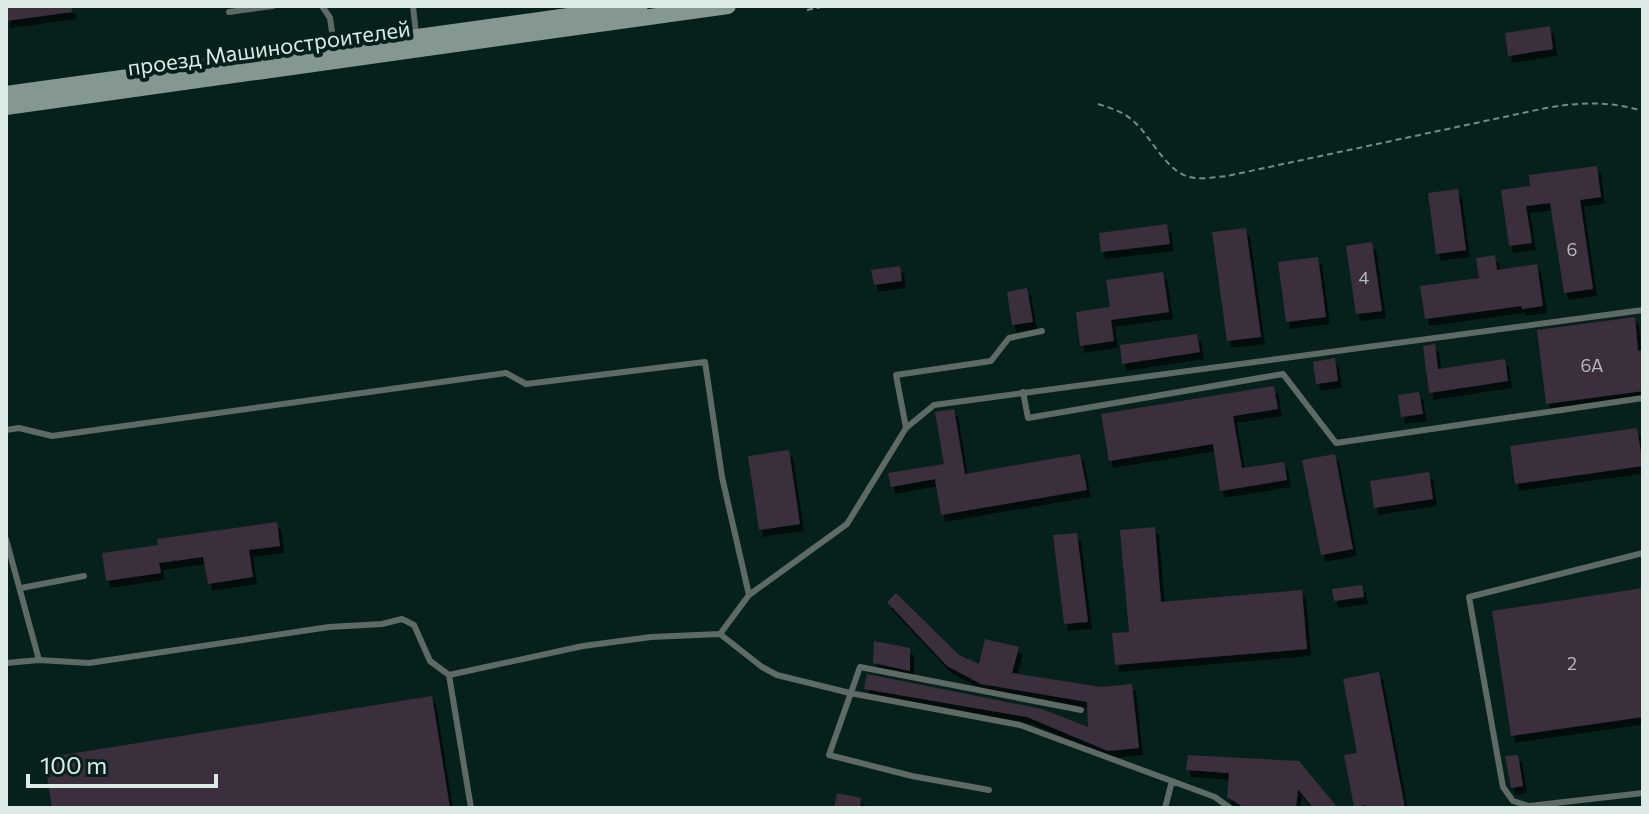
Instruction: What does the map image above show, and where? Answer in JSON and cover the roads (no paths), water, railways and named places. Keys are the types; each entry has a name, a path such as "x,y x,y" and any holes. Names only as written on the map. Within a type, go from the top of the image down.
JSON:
{"main road":[{"name":"проезд Машиностроителей","path":"6,107 417,44 640,6"},
{"name":"проезд Машиностроителей","path":"6,94 335,49 417,44 728,6"}],"lane":[{"path":"229,12 273,6"},
{"path":"322,6 330,18 335,49"},
{"path":"413,6 417,44"},
{"path":"720,634 749,595 847,524 906,428 934,405 1643,310"},
{"path":"906,428 896,375 991,361 1009,338 1042,331"},
{"path":"6,430 19,428 52,436 506,373 526,384 705,362 722,477 749,595"},
{"path":"1023,392 1028,418 1283,374 1336,443 1643,398"},
{"path":"6,539 39,660"},
{"path":"1643,553 1469,597 1503,787 1513,801 1529,806 1643,793"},
{"path":"21,588 84,576"},
{"path":"6,663 39,660 89,663 402,619 414,625 430,661 449,675 471,808"},
{"path":"449,675 583,646 651,637 720,634 777,675 850,693 1020,725 1215,797 1230,808"},
{"path":"989,790 912,776 829,755 860,667 1081,710"},
{"path":"1165,808 1172,781"}]}
